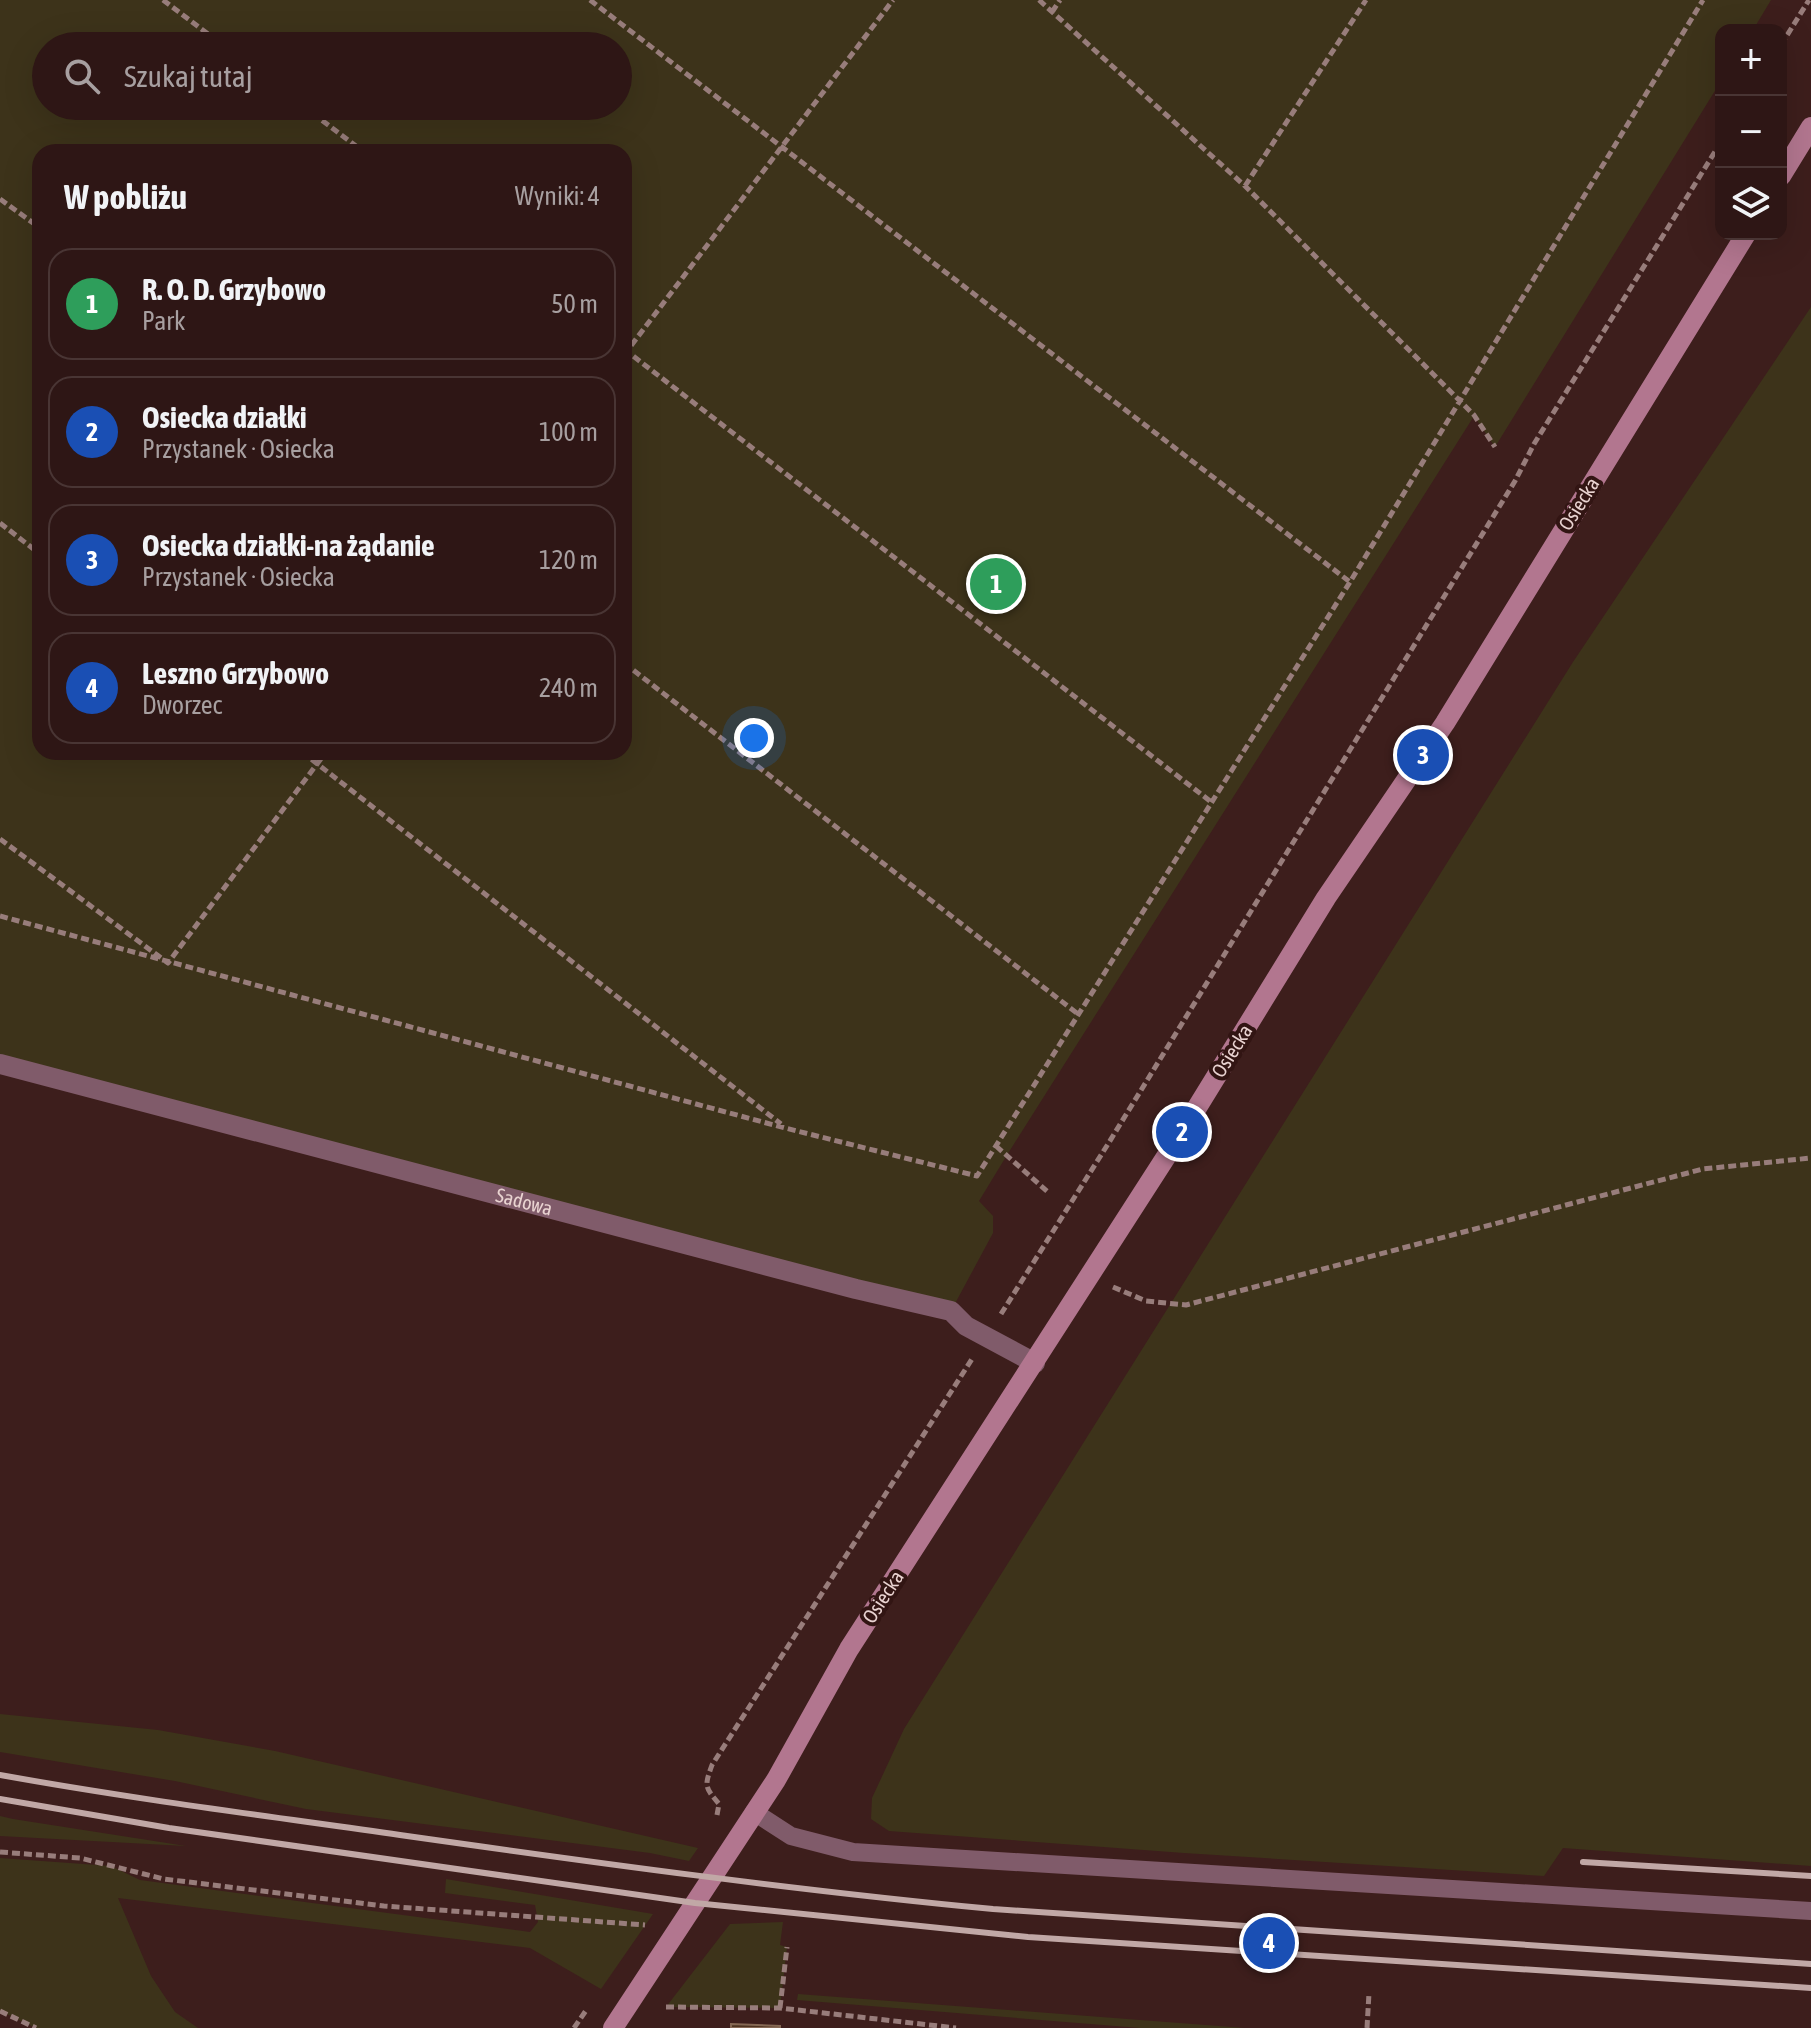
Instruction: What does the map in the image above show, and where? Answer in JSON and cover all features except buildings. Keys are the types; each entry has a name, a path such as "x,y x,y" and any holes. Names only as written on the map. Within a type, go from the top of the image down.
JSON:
{"main road":[{"path":"1786,168 1811,127"},
{"name":"Osiecka","path":"613,2028 776,1780 849,1649 1090,1277 1326,898 1445,723 1742,240"}],"street":[{"name":"Sadowa","path":"0,1064 856,1289 951,1311 966,1326 1035,1363"}],"lane":[{"path":"754,1812 791,1836 853,1852 1811,1911"}],"path":[{"path":"163,0 205,32"},
{"path":"590,0 782,144 1350,582"},
{"path":"632,343 893,0"},
{"path":"1039,0 1245,186 1474,415 1495,447"},
{"path":"1052,12 1060,0"},
{"path":"1245,186 1366,0"},
{"path":"0,916 785,1128 977,1176 1350,582 1703,0"},
{"path":"1787,35 1809,0"},
{"path":"322,120 353,144"},
{"path":"714,1821 719,1804 706,1789 712,1765 1124,1119 1715,152"},
{"path":"0,199 32,222"},
{"path":"632,357 1210,801"},
{"path":"0,523 32,548"},
{"path":"632,669 1078,1014"},
{"path":"312,760 785,1128"},
{"path":"168,963 320,760"},
{"path":"0,839 168,963"},
{"path":"996,1146 1048,1192"},
{"path":"1090,1277 1146,1301 1186,1305 1703,1169 1811,1158"},
{"path":"0,1852 80,1858 164,1879 384,1906 645,1925"},
{"path":"780,2008 787,1947"},
{"path":"1367,2028 1369,1993"},
{"path":"666,2007 780,2008 956,2028"},
{"path":"0,2011 36,2028"},
{"path":"574,2028 579,2021"}],"shaded area":[{"path":"0,0 1771,0 1757,24 1715,24 1715,91 1495,447 1474,416 979,1201 993,1216 993,1233 951,1311 0,1057"},
{"path":"1811,307 1811,1866 1563,1848 1544,1876 889,1831 871,1819 872,1798 904,1729 1573,662"},
{"path":"0,1714 158,1730 275,1751 698,1848 689,1861 650,1853 306,1809 175,1781 0,1752"},
{"path":"0,1816 13,1819 186,1846 0,1836"},
{"path":"0,1858 111,1866 140,1880 530,1932 538,1922 535,1905 445,1893 446,1879 653,1914 601,1989 530,1948 118,1898 151,1976 175,2012 198,2028 36,2028 0,2011"},
{"path":"783,1922 780,1945 787,1947 780,2008 666,2007 730,1924"},
{"path":"798,1994 1245,2028 1140,2028 797,2000"}],"railway":[{"path":"0,1775 150,1800 548,1856 918,1902 1811,1964"},
{"path":"0,1799 169,1828 695,1903 1028,1937 1811,1988"},
{"path":"1583,1862 1811,1876"}],"place":[{"name":"R. O. D. Grzybowo","path":"996,584"},
{"name":"Osiecka działki-na żądanie","path":"1423,755"},
{"name":"Osiecka działki","path":"1182,1132"},
{"name":"Leszno Grzybowo","path":"1269,1943"}]}
